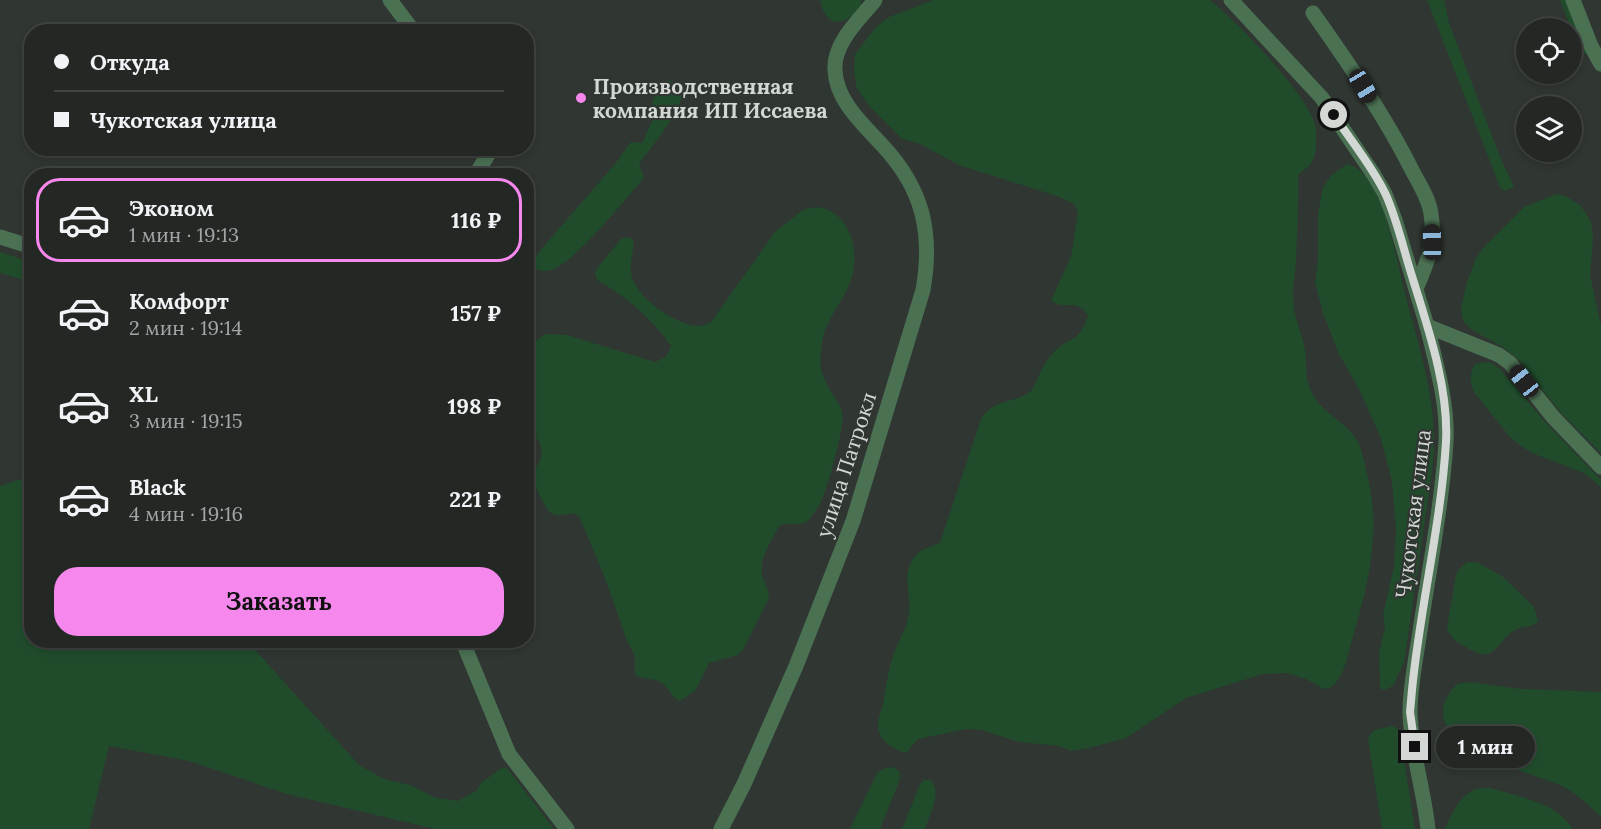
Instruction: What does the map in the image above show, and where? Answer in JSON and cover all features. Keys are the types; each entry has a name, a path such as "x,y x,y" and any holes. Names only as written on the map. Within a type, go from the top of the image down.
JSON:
{"street":[{"path":"390,0 408,24"},
{"name":"улица Патрокл","path":"722,829 796,666 849,531 923,290 927,243 925,221 919,200 904,173 886,148 857,117 840,93 834,69 838,50 875,0"},
{"name":"Чукотская улица","path":"1231,0 1322,98 1374,175 1385,194 1395,220 1427,326 1441,386 1446,441 1414,668 1410,712 1418,779 1428,829"},
{"path":"1573,0 1591,46 1601,64"},
{"path":"1313,13 1353,69 1405,156 1430,209 1431,249 1416,289"},
{"path":"0,237 24,244"},
{"path":"1427,326 1499,355 1510,363 1553,417 1601,467"},
{"path":"465,648 509,754 567,829"}],"green space":[{"path":"820,0 861,0 861,6 849,18 837,22 827,16"},
{"path":"933,0 1210,0 1237,24 1270,59 1309,111 1315,125 1316,144 1312,162 1298,175 1294,311 1304,343 1307,378 1312,392 1317,401 1347,428 1359,444 1371,492 1373,513 1371,555 1364,597 1345,666 1339,678 1330,688 1324,689 1306,679 1287,673 1263,674 1186,698 1126,738 1071,751 1059,746 1020,742 981,730 966,729 918,739 906,753 891,747 883,740 878,722 890,667 908,618 907,581 913,559 918,553 940,543 981,419 992,407 1019,398 1032,390 1050,357 1059,347 1077,336 1088,316 1079,306 1060,305 1051,300 1071,257 1078,212 1074,204 1060,197 959,165 918,143 902,139 871,108 857,89 854,71 855,54 876,27 889,17"},
{"path":"1427,0 1444,0 1449,23 1500,157 1514,187 1504,191 1500,187"},
{"path":"1560,0 1567,0 1574,18 1567,18"},
{"path":"1582,41 1586,52 1582,54"},
{"path":"667,80 682,84 683,91 668,125 639,164 644,177 577,252 556,268 542,271 534,268 534,260 538,253 615,164 631,142 642,143 655,115 656,111 651,109 654,97"},
{"path":"1347,164 1360,170 1371,183 1387,222 1424,368 1433,422 1432,472 1404,662 1393,686 1384,690 1380,688 1379,653 1385,627 1383,615 1394,567 1396,529 1392,481 1380,436 1359,389 1339,354 1323,313 1315,282 1318,261 1318,214 1323,187 1332,175"},
{"path":"1557,194 1581,206 1591,222 1593,238 1590,275 1601,326 1601,453 1561,413 1518,359 1503,347 1472,330 1463,321 1461,310 1466,285 1476,258 1484,247 1524,207"},
{"path":"818,207 838,216 850,233 853,243 852,276 827,325 821,351 823,376 842,411 839,442 823,497 812,516 803,523 779,526 767,549 762,562 762,575 769,598 743,650 738,655 709,663 695,691 680,701 660,682 635,674 635,656 627,641 605,578 579,516 551,513 537,489 534,472 541,453 540,442 534,436 534,343 545,334 567,335 655,362 666,357 671,346 656,327 618,293 597,280 595,273 598,267 621,239 626,237 633,239 631,272 639,290 647,299 678,321 701,326 711,322 775,232 804,209"},
{"path":"0,252 24,260 24,280 0,273"},
{"path":"1489,362 1499,368 1546,423 1601,480 1601,487 1586,474 1532,453 1510,437 1474,392 1472,385 1471,375 1475,364"},
{"path":"24,478 24,648 253,648 359,765 384,779 410,785 436,798 458,801 477,790 481,783 503,767 507,768 554,829 435,829 287,794 189,761 109,746 89,829 0,829 0,486"},
{"path":"1467,562 1477,562 1503,577 1534,607 1538,621 1517,629 1490,653 1476,652 1452,637 1448,631 1456,575"},
{"path":"1469,682 1521,689 1601,692 1601,817 1583,800 1562,786 1499,762 1475,751 1456,738 1445,722 1444,704 1457,684"},
{"path":"1393,726 1400,735 1415,829 1382,829 1368,739 1374,730"},
{"path":"892,767 899,771 900,779 880,829 850,829 877,773"},
{"path":"924,780 931,780 935,791 934,804 925,829 902,829 920,784"},
{"path":"1491,788 1536,802 1557,812 1573,829 1445,829 1453,812 1465,796 1476,789"}],"place":[{"name":"Производственная компания ИП Иссаева","path":"581,98"}],"route":[{"path":"1334,115 1374,175 1385,194 1395,220 1427,326 1445,414 1446,441 1441,487 1414,668 1410,712 1415,747"}]}
